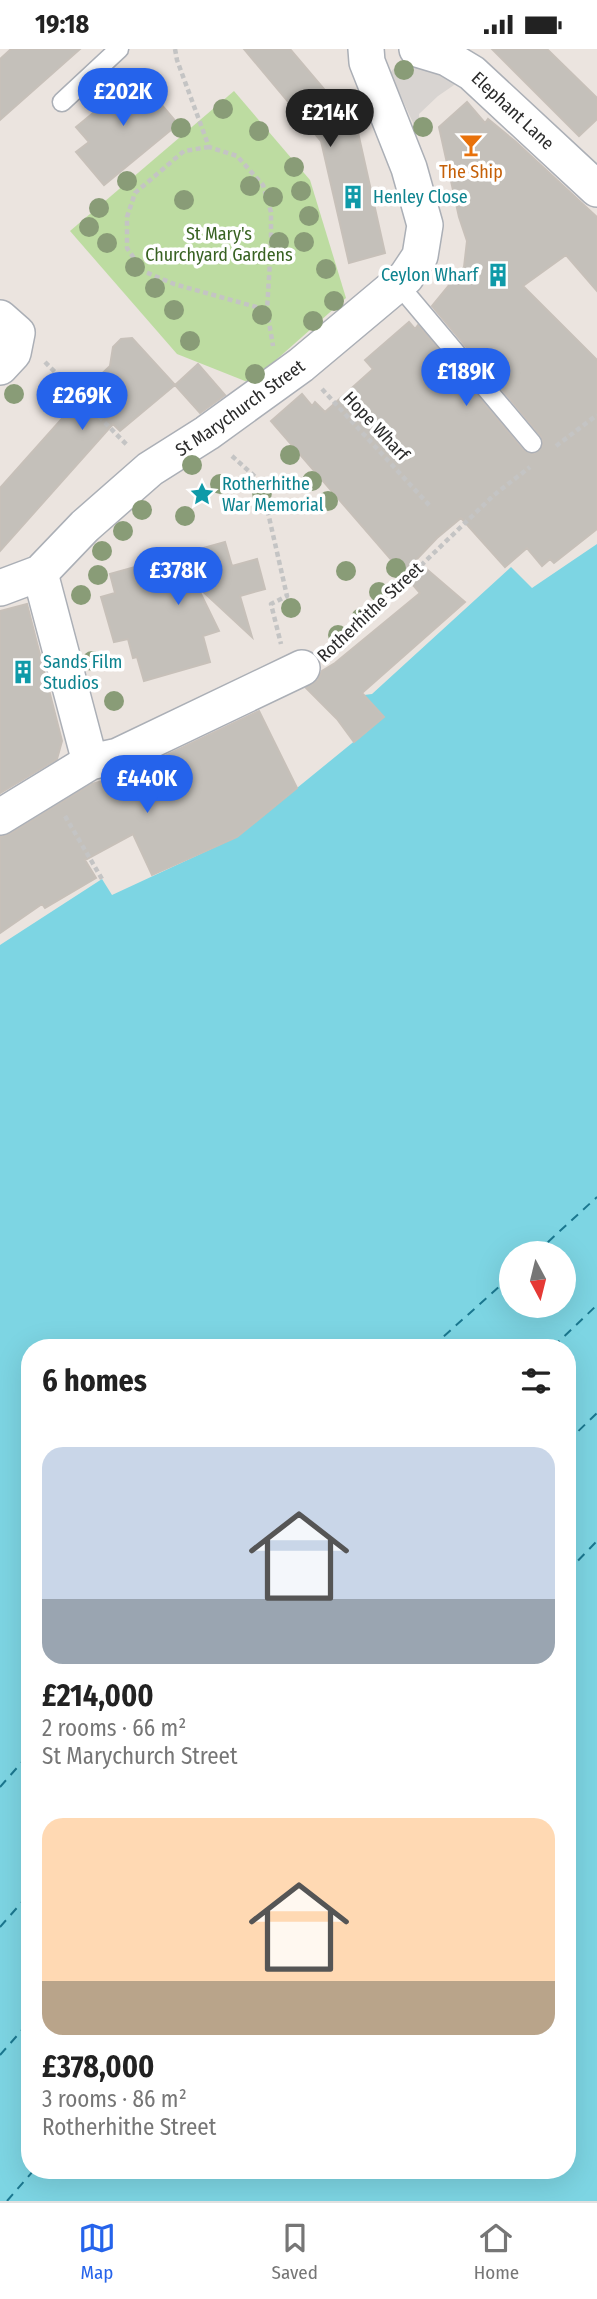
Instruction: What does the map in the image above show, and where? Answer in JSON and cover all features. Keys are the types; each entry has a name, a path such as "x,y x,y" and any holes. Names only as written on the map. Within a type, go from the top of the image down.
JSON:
{"street":[{"name":"St Marychurch Street","path":"40,573 85,526 150,469 290,373 406,277 421,256 425,225 409,168 367,62 366,49"},
{"name":"Elephant Lane","path":"417,49 447,58 472,73 597,189"},
{"path":"0,367 13,353 8,325"},
{"path":"0,588 40,573 90,762"},
{"name":"Rotherhithe Street","path":"0,817 90,762 118,757 302,668"}],"lane":[{"path":"62,103 119,49"},
{"path":"398,284 533,443"}],"path":[{"path":"175,49 209,147"},
{"path":"267,310 174,284 143,271 127,248 127,217 135,193 184,151 209,147 237,156 263,185 271,212 267,310 290,373"},
{"path":"8,325 150,469"},
{"name":"Hope Wharf","path":"290,373 430,506"},
{"path":"556,447 597,415"},
{"path":"206,433 261,482 287,596 271,604 284,656 302,668"},
{"name":"Rotherhithe Street","path":"302,668 317,664 331,653 494,495 535,463"},
{"path":"60,807 102,879"}],"green space":[{"name":"St Mary's Churchyard Gardens","path":"234,91 310,180 346,298 250,383 177,354 70,231"}],"shaded area":[{"path":"408,62 436,69 457,83 419,114 419,123 415,127 390,73 396,66"}],"water":[{"path":"597,544 597,2201 0,2201 0,945 102,879 112,895 237,837 384,717 364,695 372,694 511,567 532,588"}],"building":[{"path":"11,49 80,49 0,120 0,59"},
{"name":"Henley Close","path":"244,49 290,49 357,128 385,253 349,263 321,141"},
{"path":"492,49 547,49 597,98 597,119 579,136"},
{"path":"133,71 178,124 104,185 76,152 89,142 76,127 110,99 106,94"},
{"path":"467,102 485,123 488,119 516,142 597,217 597,291 566,255 523,286 597,360 597,529 554,563 550,559 542,566 527,548 505,567 461,518 437,538 416,560 465,602 362,693 384,717 354,742 337,719 306,688 318,680 322,671 420,593 271,421 302,394 312,406 315,402 325,412 373,369 365,360 409,322 415,329 418,325 523,450 533,454 542,447 541,436 432,306 464,267 467,241 439,127"},
{"path":"132,338 175,385 120,431 113,424 0,551 0,488 110,366 113,347 121,339"},
{"path":"198,364 225,395 200,413 175,385"},
{"path":"225,542 232,566 257,559 265,589 240,596 252,637 197,586 219,631 203,636 210,662 144,681 128,639 114,642 101,597 115,593 110,574"},
{"name":"Sands Film Studios","path":"27,604 62,741 57,759 0,793 0,611"},
{"path":"259,711 297,788 237,837 152,875 133,834 85,860 96,878 45,908 42,904 0,933 0,837 10,834 92,784 127,774"}],"ferry route":[{"path":"549,1241 597,1197"},
{"path":"441,1339 499,1287"},
{"path":"561,1339 597,1305"},
{"path":"576,1433 597,1413"},
{"path":"576,1563 597,1541"},
{"path":"0,1787 21,1763"},
{"path":"0,1927 21,1903"},
{"path":"0,2055 21,2031"},
{"path":"7,2201 26,2179"}],"place":[{"name":"The Ship","path":"471,145"},
{"name":"Henley Close","path":"353,197"},
{"name":"Ceylon Wharf","path":"498,275"},
{"name":"Rotherhithe War Memorial","path":"202,494"},
{"name":"Sands Film Studios","path":"23,672"}]}
